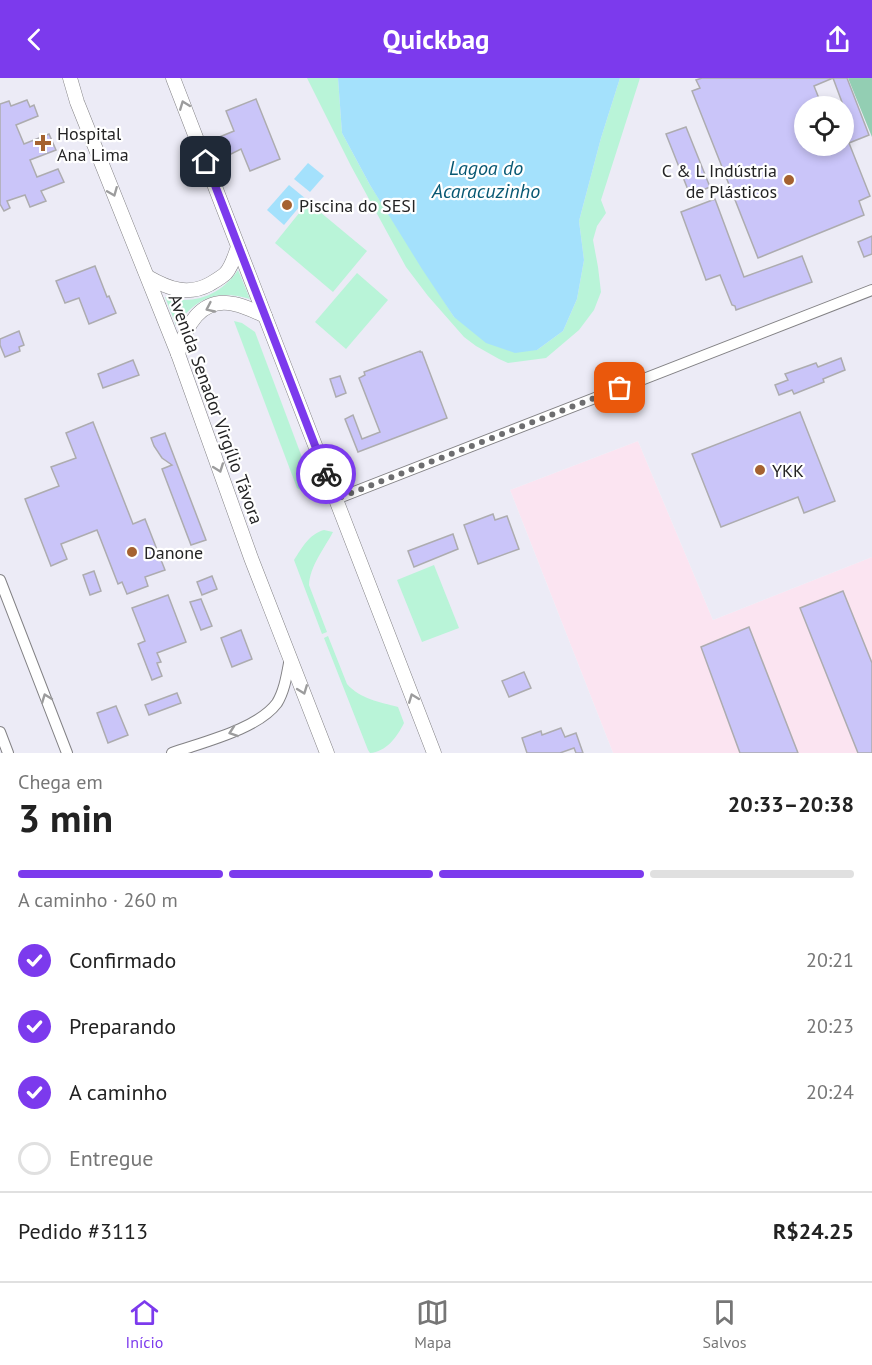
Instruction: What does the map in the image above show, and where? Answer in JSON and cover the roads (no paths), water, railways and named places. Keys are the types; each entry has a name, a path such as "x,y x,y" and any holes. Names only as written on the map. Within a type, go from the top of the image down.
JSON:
{"main road":[{"name":"Avenida Senador Virgílio Távora","path":"70,78 77,102 178,354 251,558 327,753"},
{"path":"173,78 434,753"},
{"path":"148,277 177,291 203,288 226,272 238,247"},
{"path":"178,354 188,325 195,316 213,305 223,302 234,304 265,316"}],"street":[{"path":"336,499 872,290"},
{"path":"0,580 67,753"},
{"path":"172,753 244,728 264,717 277,702 284,688 290,658"},
{"path":"0,732 8,753"}],"water":[{"name":"Lagoa do Acaracuzinho","path":"338,78 620,78 579,221 584,260 577,299 563,331 537,350 515,353 486,343 454,317 370,185 342,133"},
{"path":"308,163 324,176 310,192 294,179"},
{"name":"Piscina do SESI","path":"289,185 306,199 284,225 267,210"}],"place":[{"name":"Hospital Ana Lima","path":"43,143"},
{"name":"C & L Indústria de Plásticos","path":"789,180"},
{"name":"Piscina do SESI","path":"287,205"},
{"name":"YKK","path":"760,470"},
{"name":"Danone","path":"132,552"}]}
